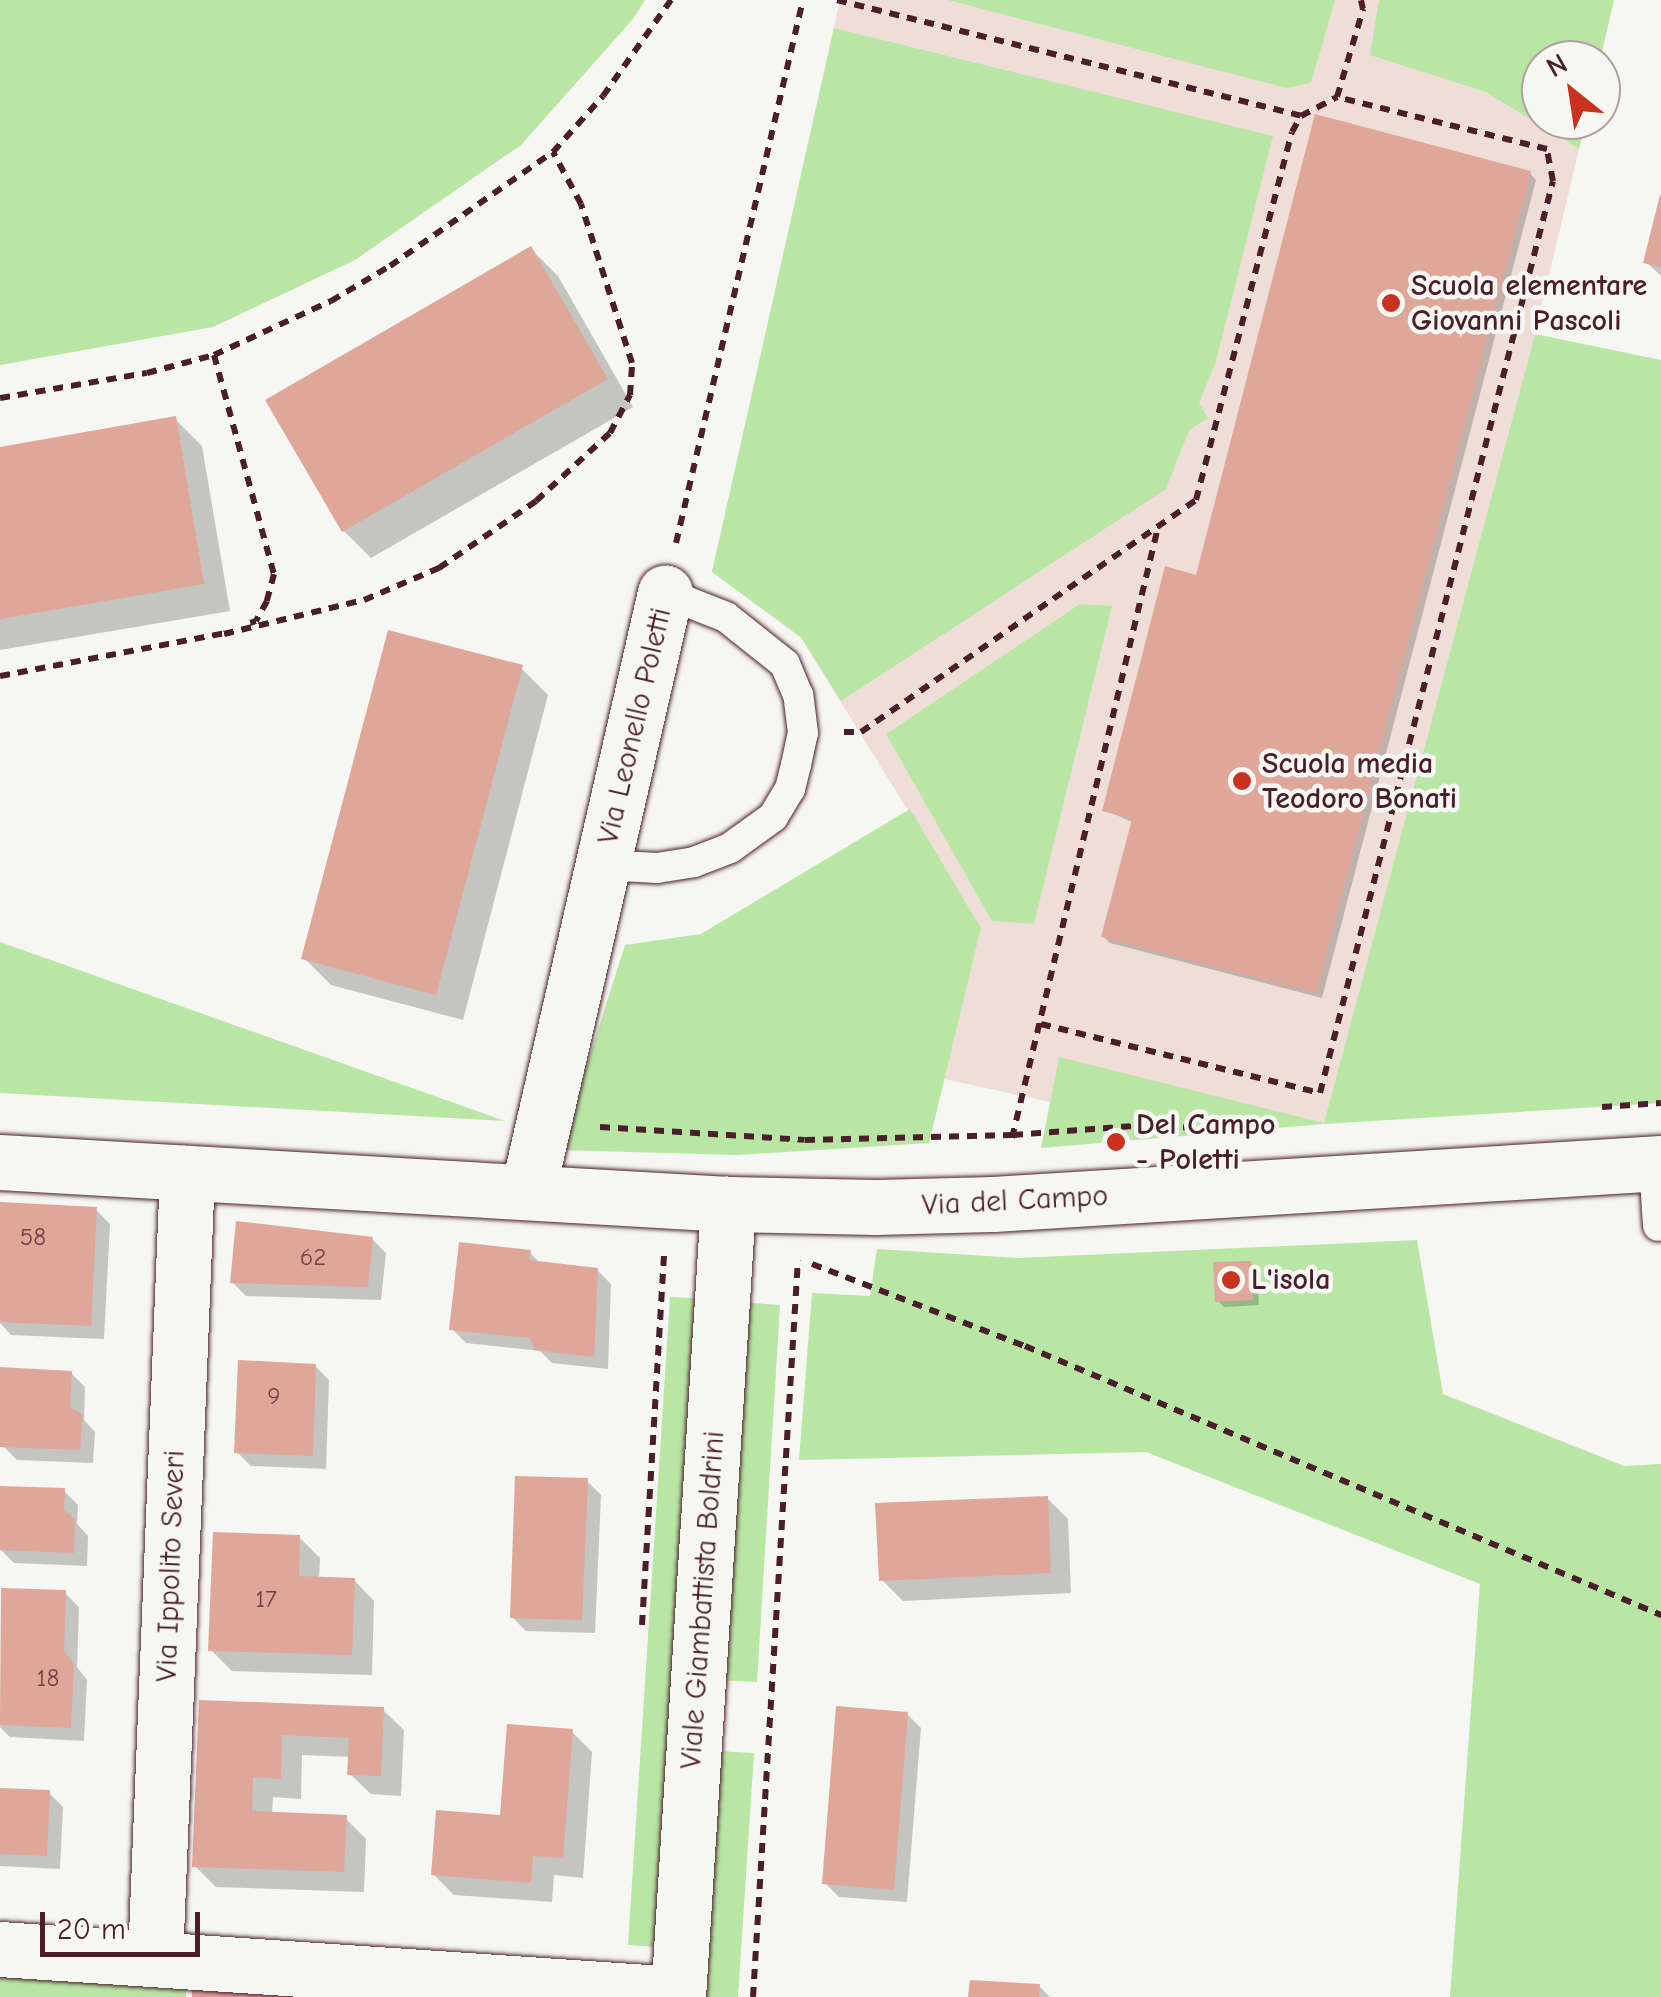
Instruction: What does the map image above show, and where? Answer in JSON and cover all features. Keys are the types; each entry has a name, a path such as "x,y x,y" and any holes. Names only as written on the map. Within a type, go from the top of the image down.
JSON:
{"street":[{"name":"Via Leonello Poletti","path":"528,1190 665,594"},
{"path":"0,1162 728,1204"},
{"name":"Via del Campo","path":"728,1204 993,1204 1657,1163"},
{"name":"Via Ippolito Severi","path":"156,1960 187,1172"},
{"name":"Viale Giambattista Boldrini","path":"678,1995 728,1204"},
{"path":"0,1950 678,1995"}],"lane":[{"name":"Via Leonello Poletti","path":"603,866 657,868 694,862 749,836 773,817 790,789 803,733 798,695 785,664 726,617 665,594"},
{"path":"1657,1163 1658,1226"}],"path":[{"path":"0,398 147,373 214,355 270,333 375,275 553,152 603,96 671,0"},
{"path":"687,498 803,0"},
{"path":"837,0 1300,116"},
{"path":"1337,97 1363,9 1362,0"},
{"path":"803,733 861,732 1196,500 1292,132 1300,116 1337,97 1547,149 1553,181 1320,1094 1041,1024"},
{"path":"0,676 224,634 364,600 439,568 536,501 610,433 630,395 632,363 581,204 553,152"},
{"path":"214,355 274,574 256,621 224,634"},
{"path":"1009,1150 1158,526"},
{"path":"544,1123 805,1140 1013,1135 1147,1125 1238,1131"},
{"path":"641,1634 672,1132"},
{"path":"754,1997 801,1205"},
{"path":"798,1258 1026,1346 1661,1615"}],"shaded area":[{"path":"840,0 1614,0 1605,40 1521,40 1521,140 1581,140 1535,334 1324,1124 1060,1058 1050,1102 944,1079 981,928 801,638 712,572"}],"green space":[{"path":"0,0 645,0 633,19 521,145 355,260 213,327 0,365"},
{"path":"948,0 1335,0 1311,83 1286,88"},
{"path":"1379,0 1614,0 1605,40 1521,40 1521,113 1486,92 1370,55"},
{"path":"834,28 1273,136 1216,361 1199,403 1208,418 1189,430 1166,489 841,701 801,637 712,572"},
{"path":"1564,140 1581,140 1579,149"},
{"path":"1535,334 1661,360 1661,1103 1324,1124 1041,1148 1059,1057 1324,1123"},
{"path":"1080,604 1112,606 1034,924 992,921 886,734"},
{"path":"910,809 981,928 929,1143 737,1155 560,1150 625,945 701,934"},
{"path":"0,942 505,1121 0,1093"},
{"path":"1417,1240 1443,1394 1624,1466 1661,1464 1661,1997 1450,1997 1480,1584 1146,1452 799,1460 812,1293 870,1296 877,1249 1018,1258"},
{"path":"670,1297 709,1299 672,1948 628,1945"},
{"path":"738,1302 780,1305 757,1682 715,1680"},
{"path":"717,1751 754,1753 738,1997 701,1997"},
{"path":"0,1972 186,1984 186,1997 0,1997"}],"building":[{"path":"1315,114 1531,171 1316,993 1101,937 1132,819 1102,811 1165,566 1196,575"},
{"path":"1661,195 1661,267 1643,263"},
{"path":"531,246 608,379 342,532 265,400"},
{"path":"176,416 204,584 0,619 0,447"},
{"path":"388,630 523,665 436,995 301,959"},
{"path":"0,1202 97,1207 91,1326 0,1322"},
{"path":"236,1221 373,1237 368,1287 230,1283"},
{"path":"459,1242 531,1250 529,1260 598,1268 594,1357 535,1350 530,1338 449,1330"},
{"path":"1251,1261 1253,1300 1215,1302 1213,1262"},
{"path":"238,1360 316,1364 313,1456 234,1453"},
{"path":"0,1367 72,1371 70,1407 83,1415 80,1450 0,1447"},
{"path":"515,1476 588,1478 582,1620 510,1618"},
{"path":"0,1486 65,1488 64,1510 75,1519 74,1553 0,1550"},
{"path":"1048,1496 1051,1573 879,1581 875,1503"},
{"path":"213,1532 300,1535 299,1576 355,1578 352,1655 208,1651"},
{"path":"1,1588 66,1590 64,1651 74,1664 71,1728 0,1725"},
{"path":"199,1700 384,1707 381,1776 347,1775 349,1738 282,1735 281,1779 253,1777 252,1811 347,1815 344,1872 192,1867"},
{"path":"836,1706 908,1712 894,1890 822,1884"},
{"path":"507,1724 573,1729 563,1858 533,1856 531,1883 431,1875 436,1810 500,1815"},
{"path":"0,1788 50,1790 47,1856 0,1854"},
{"path":"970,1980 1040,1984 1039,1997 968,1997"},
{"path":"192,1987 344,1997 192,1997"}],"place":[{"name":"Scuola elementare Giovanni Pascoli","path":"1391,303"},
{"name":"Scuola media Teodoro Bonati","path":"1242,781"},
{"name":"Del Campo - Poletti","path":"1116,1142"},
{"name":"L'isola","path":"1231,1280"}]}
